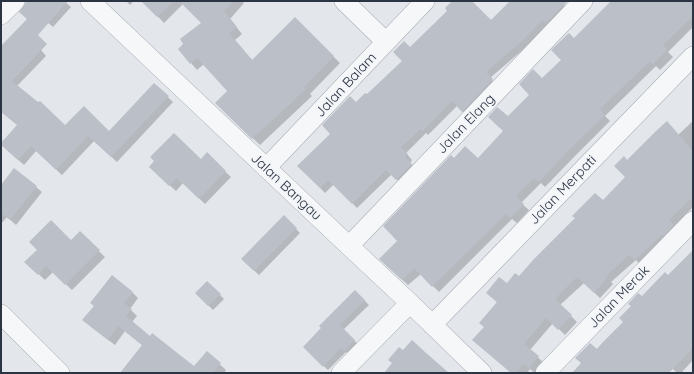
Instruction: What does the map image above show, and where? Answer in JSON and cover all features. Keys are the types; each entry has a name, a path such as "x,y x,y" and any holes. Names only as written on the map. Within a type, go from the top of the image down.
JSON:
{"street":[{"path":"1,15 15,1"},
{"name":"Jalan Bangau","path":"90,1 410,302 482,373"},
{"path":"344,1 386,42"},
{"name":"Jalan Balam","path":"266,168 425,1"},
{"name":"Jalan Elang","path":"349,246 583,1"},
{"name":"Jalan Merpati","path":"432,325 693,56"},
{"name":"Jalan Merak","path":"545,373 693,221"},
{"path":"340,373 410,302"},
{"path":"1,314 60,373"}],"building":[{"path":"27,1 68,1 38,35 47,44 12,81 38,102 40,101 65,125 84,106 109,131 154,83 169,96 111,157 88,136 56,170 31,146 18,160 1,145 1,143 17,125 1,112 1,46 27,19 19,12"},
{"path":"141,1 174,1 157,17"},
{"path":"179,1 234,1 224,11 237,27 229,33 252,60 295,17 334,56 304,87 306,89 252,139 215,103 227,91 197,58 190,64 178,49 183,44 180,39 201,23"},
{"path":"452,1 472,1 491,20 510,1 568,1 546,23 543,20 521,42 486,72 493,79 462,112 452,101 423,131 421,129 401,147 408,154 405,157 412,164 396,180 386,170 352,204 328,180 320,188 297,166 330,134 322,125 350,96 356,102 365,93 367,94 402,61 393,52 404,41 410,47 447,11 445,8"},
{"path":"611,1 693,1 693,16 663,45 667,50 653,64 650,61 600,109 605,115 539,182 534,178 516,196 524,204 510,218 506,214 432,287 414,268 402,280 379,259 397,241 383,226 451,155 454,158 465,146 478,158 503,131 488,117 497,107 508,116 529,95 519,84 533,69 542,78 561,60 551,50 569,33 574,38"},
{"path":"667,121 693,151 693,197 669,220 674,225 663,236 662,235 635,260 629,255 606,276 608,277 594,293 577,277 555,299 572,315 558,330 546,318 524,344 539,356 529,368 524,364 516,373 511,373 472,340 484,327 479,323 497,302 486,293 499,277 507,283 515,273 519,276 575,218 572,216 595,193 603,200 625,177 614,166 624,156 627,160"},
{"path":"174,133 201,159 207,152 226,171 199,199 177,178 169,186 149,167 154,161 150,157"},
{"path":"14,168 37,186 10,220 1,213 1,185"},
{"path":"284,215 297,228 254,271 241,259"},
{"path":"51,220 71,240 80,231 100,250 65,285 46,266 38,275 24,262 37,250 29,242"},
{"path":"693,250 693,348 669,373 572,373 581,363 575,358 590,343 597,349 623,322 619,318 631,306 628,304 638,293 642,296 665,272 668,275"},
{"path":"112,275 133,292 124,303 132,309 126,316 150,336 152,333 194,366 207,351 221,363 213,373 120,373 142,345 118,326 108,340 82,320 94,306 90,303"},
{"path":"207,281 221,294 208,306 195,293"},
{"path":"355,290 365,300 340,325 355,340 344,351 341,348 323,367 303,347 321,328 319,326"},
{"path":"412,340 449,373 384,373 392,363 388,360 399,347 403,350"}]}
